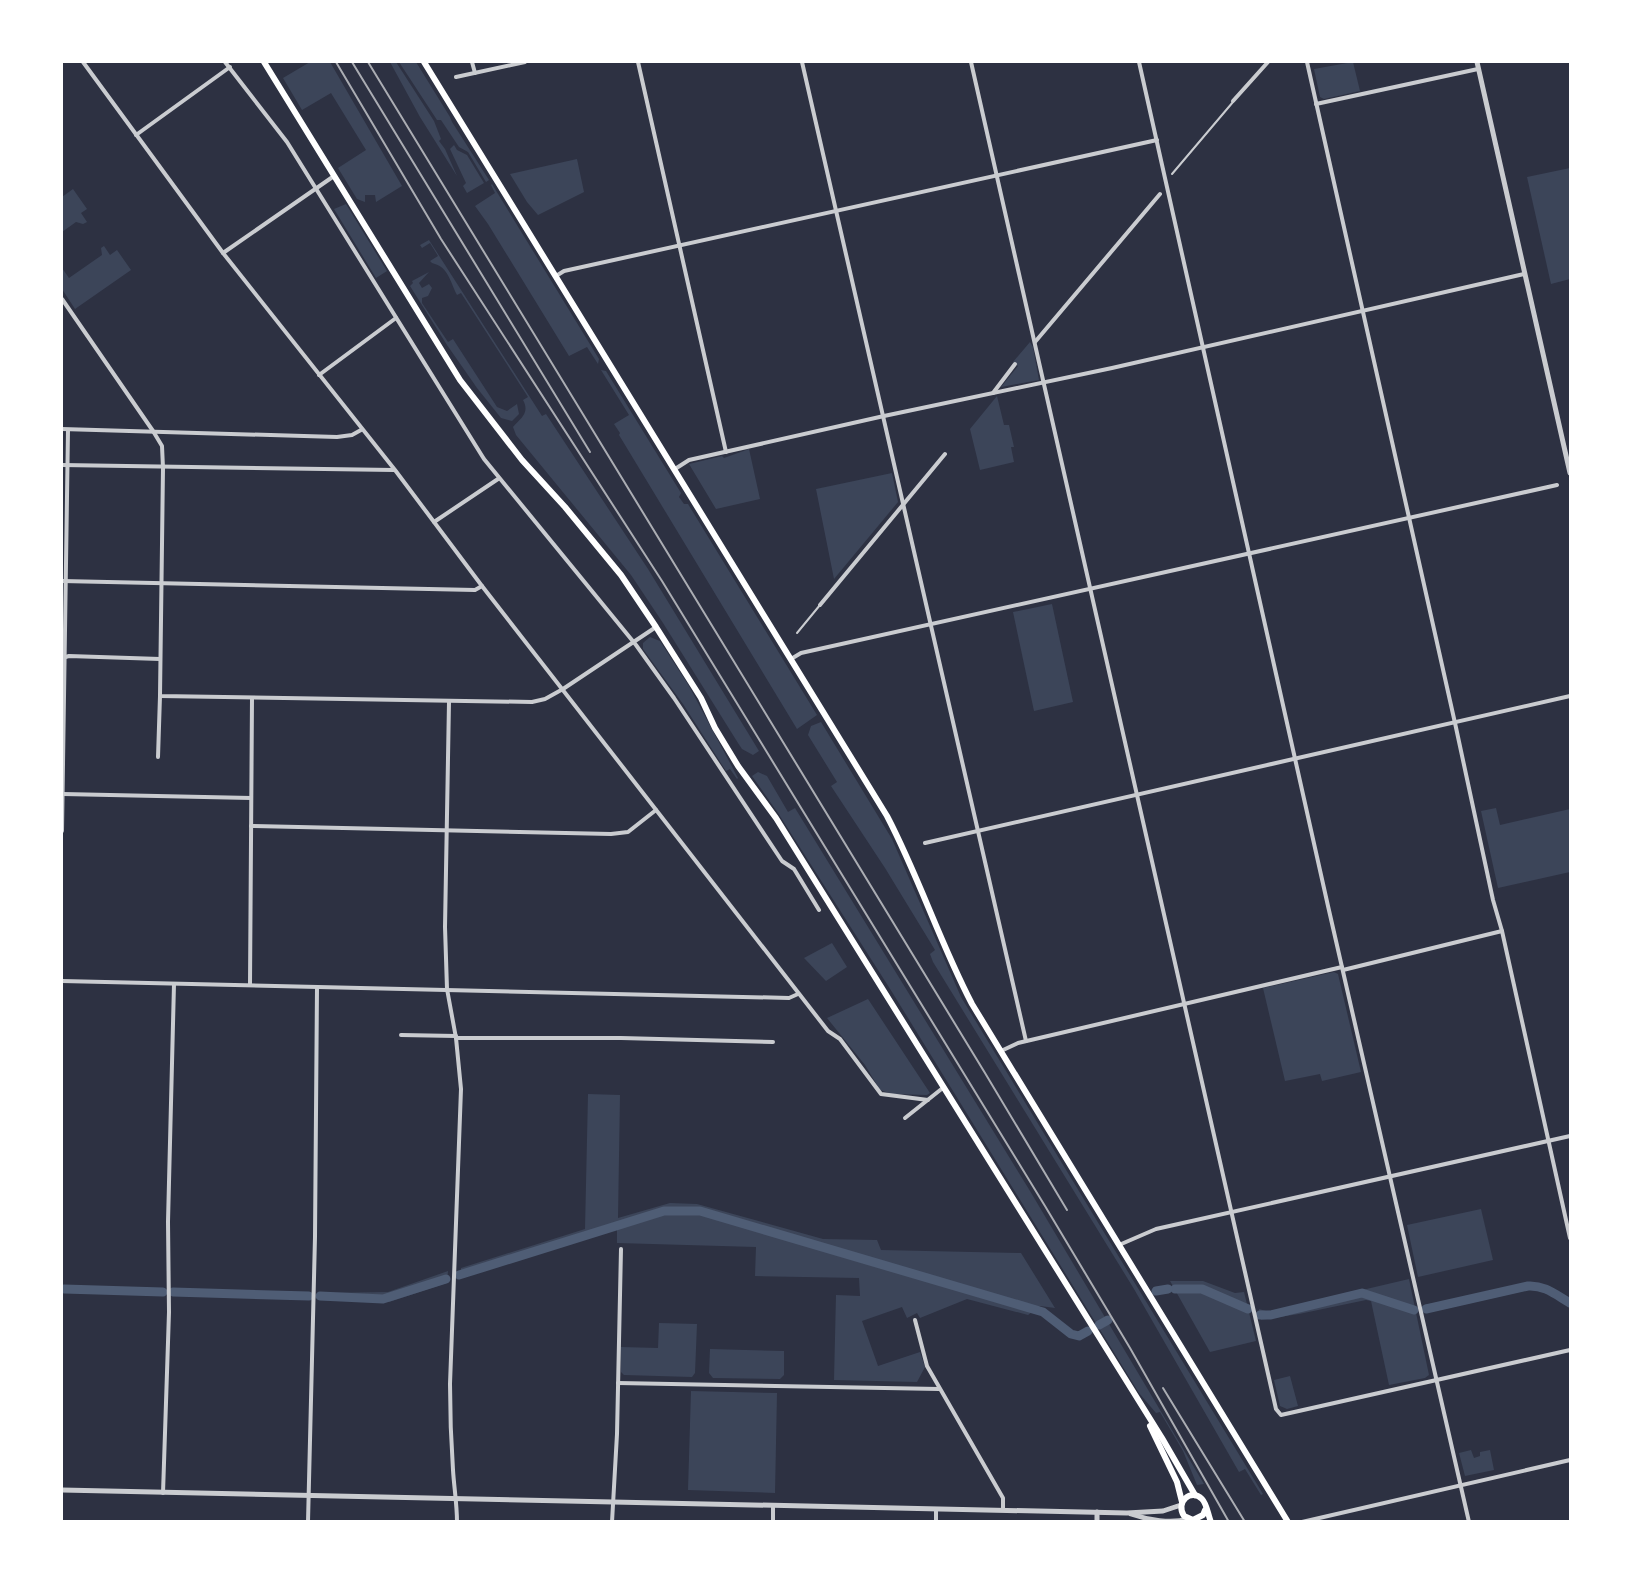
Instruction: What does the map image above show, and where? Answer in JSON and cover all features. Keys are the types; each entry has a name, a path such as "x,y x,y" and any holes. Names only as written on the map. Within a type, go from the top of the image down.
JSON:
{"main road":[{"path":"264,62 433,337 478,404 527,467 566,507 621,575 656,627 701,698 715,728 738,766 776,818 1195,1495 1203,1501 1211,1521"},
{"path":"424,62 887,816 901,842 960,981 1000,1051 1288,1521"},
{"path":"1138,1402 1178,1482 1181,1512 1192,1520 1203,1515 1205,1510"},
{"path":"1181,1504 1187,1497 1195,1495"}],"street":[{"path":"83,62 223,253 395,471 828,1031 840,1039 881,1094 927,1100"},
{"path":"225,62 287,142 484,459 634,643 674,698 782,861 794,869 819,910"},
{"path":"472,62 475,73"},
{"path":"456,77 525,62"},
{"path":"639,62 726,452"},
{"path":"802,62 1026,1041"},
{"path":"971,62 1276,1409 1281,1415 1570,1350"},
{"path":"1139,62 1342,969 1469,1521"},
{"path":"1233,101 1268,62"},
{"path":"1307,62 1570,1238"},
{"path":"1477,62 1570,473"},
{"path":"136,135 230,67"},
{"path":"1316,104 1478,69"},
{"path":"556,276 564,271 1157,140"},
{"path":"223,253 334,176"},
{"path":"1035,343 1160,194"},
{"path":"674,470 689,460 1524,274"},
{"path":"62,299 162,446 158,757"},
{"path":"319,375 396,318"},
{"path":"992,394 1015,364"},
{"path":"62,429 337,437 352,435 361,430"},
{"path":"62,831 63,581 68,430"},
{"path":"820,605 945,454"},
{"path":"62,465 395,471"},
{"path":"434,522 498,478"},
{"path":"791,659 801,653 1557,485"},
{"path":"63,581 475,590 482,586"},
{"path":"160,696 532,702 545,699 562,689 656,627"},
{"path":"63,658 160,659"},
{"path":"925,843 1570,696"},
{"path":"250,985 252,698"},
{"path":"449,702 446,830 447,989 456,1037 461,1098 450,1384 454,1487 458,1499 457,1521"},
{"path":"63,794 251,798"},
{"path":"251,826 620,834 628,832 656,809"},
{"path":"1000,1051 1026,1041 1502,931"},
{"path":"62,981 789,998 798,994"},
{"path":"163,1492 174,984"},
{"path":"308,1521 315,1237 317,987"},
{"path":"401,1035 773,1042"},
{"path":"905,1118 944,1087"},
{"path":"1119,1245 1156,1229 1570,1136"},
{"path":"612,1521 621,1250"},
{"path":"915,1320 927,1366 1002,1498 1003,1510"},
{"path":"618,1383 939,1389"},
{"path":"1302,1521 1319,1520 1570,1460"},
{"path":"62,1490 1126,1513 1158,1511 1181,1504"},
{"path":"773,1506 773,1521"},
{"path":"936,1509 936,1521"},
{"path":"1158,1511 1159,1520"},
{"path":"1097,1512 1097,1521"},
{"path":"1126,1513 1144,1519 1192,1520"}],"lane":[{"path":"1172,174 1233,101"},
{"path":"797,633 820,605"}],"shaded area":[{"path":"310,62 330,62 402,186 376,202 375,195 365,195 365,202 357,199 338,168 366,150 331,93 302,110 283,78"},
{"path":"390,62 396,62 434,121 441,139 439,141 457,176 420,117"},
{"path":"399,62 416,62 489,180 486,182 468,152 459,147 441,120 437,120"},
{"path":"1353,62 1360,91 1324,99 1320,97 1314,69"},
{"path":"454,145 457,150 467,155 484,183 467,193 463,186 466,183 450,149"},
{"path":"577,159 584,192 538,215 510,174"},
{"path":"1570,168 1570,279 1551,284 1527,177"},
{"path":"492,184 599,359 598,364 587,347 569,356 475,206 495,193"},
{"path":"73,189 87,209 81,213 87,222 83,224 76,222 62,232 62,197"},
{"path":"346,204 387,271 376,278 334,209"},
{"path":"429,240 542,416 546,414 648,569 759,751 753,755 742,749 631,575 516,435 513,427 524,415 526,408 523,400 528,397 461,293 457,295 446,271 430,261 438,256 430,243 422,248 420,245"},
{"path":"104,246 110,255 117,250 131,270 75,309 62,289 62,268 69,278 102,255 101,248"},
{"path":"429,272 419,283 422,288 429,284 432,288 428,296 422,298 422,303 448,342 453,339 497,407 507,411 517,404 519,414 512,421 501,418 477,388 410,286 412,281"},
{"path":"1030,342 1039,380 1001,387 1018,366 1013,362"},
{"path":"601,370 606,371 681,493 679,497 684,504 688,504 817,715 797,729 619,435 614,424 629,415"},
{"path":"997,396 1004,425 1009,425 1014,447 1011,447 1014,462 980,470 970,429"},
{"path":"749,449 760,499 716,509 689,464 722,456 724,458"},
{"path":"892,473 898,502 834,579 816,489"},
{"path":"1052,604 1073,702 1034,711 1013,612"},
{"path":"650,637 660,641 689,686 737,779 730,769 726,771 683,704 643,649 643,643"},
{"path":"821,722 892,839 961,997 1263,1494 1261,1495 1245,1469 1239,1472 1134,1289 933,962 930,954 935,950 831,786 837,782 808,735 811,726"},
{"path":"758,772 767,776 788,812 795,808 1030,1191 1204,1484 1197,1485 1183,1451 1160,1412 1156,1413 1139,1393 892,992 752,776"},
{"path":"1496,808 1500,825 1570,809 1570,872 1498,888 1481,811"},
{"path":"832,943 847,967 826,981 804,958"},
{"path":"1334,972 1338,974 1361,1072 1322,1081 1320,1074 1285,1081 1263,988"},
{"path":"868,999 930,1093 927,1095 892,1094 880,1090 865,1065 827,1018"},
{"path":"588,1094 620,1095 618,1218 670,1203 697,1204 823,1239 877,1240 881,1250 1021,1253 1055,1308 1040,1306 1028,1315 967,1299 920,1318 917,1313 907,1318 902,1307 862,1321 878,1366 920,1352 925,1367 917,1382 834,1380 836,1295 860,1296 859,1278 755,1276 756,1247 617,1243 617,1228 461,1277 461,1268 585,1229"},
{"path":"1481,1209 1493,1260 1418,1277 1407,1225"},
{"path":"448,1271 447,1283 389,1302 318,1300 318,1293 388,1292"},
{"path":"1409,1279 1429,1375 1425,1378 1389,1385 1371,1301 1366,1300 1261,1320 1259,1309 1277,1310"},
{"path":"1170,1281 1203,1281 1235,1293 1244,1292 1256,1341 1210,1352"},
{"path":"1538,1283 1570,1299 1570,1306 1538,1289 1426,1313 1424,1305"},
{"path":"64,1286 162,1289 162,1294 64,1293"},
{"path":"173,1288 310,1293 309,1298 173,1296"},
{"path":"659,1323 697,1324 695,1373 692,1377 624,1375 621,1372 621,1347 658,1348"},
{"path":"710,1349 784,1351 784,1375 780,1379 713,1378 709,1373"},
{"path":"1290,1376 1298,1406 1287,1409 1280,1406 1274,1380"},
{"path":"691,1391 777,1393 775,1493 688,1490"},
{"path":"1471,1450 1474,1458 1480,1456 1480,1452 1490,1450 1494,1470 1465,1476 1459,1453"}],"waterway":[{"path":"459,1275 664,1211 700,1211 1043,1312 1071,1334 1079,1336 1088,1331"},
{"path":"320,1296 383,1299 446,1279"},
{"path":"1426,1309 1528,1286 1545,1289 1570,1303"},
{"path":"64,1289 163,1292"},
{"path":"1156,1291 1168,1289"},
{"path":"1175,1289 1202,1289 1248,1309"},
{"path":"173,1292 309,1296"},
{"path":"1260,1315 1271,1315 1362,1293 1414,1310"},
{"path":"1099,1325 1108,1320"}],"railway":[{"path":"336,62 441,239 662,581 1045,1206 1130,1348 1229,1522"},
{"path":"352,62 590,452"},
{"path":"368,62 1067,1210"},
{"path":"1163,1388 1245,1522"}]}
